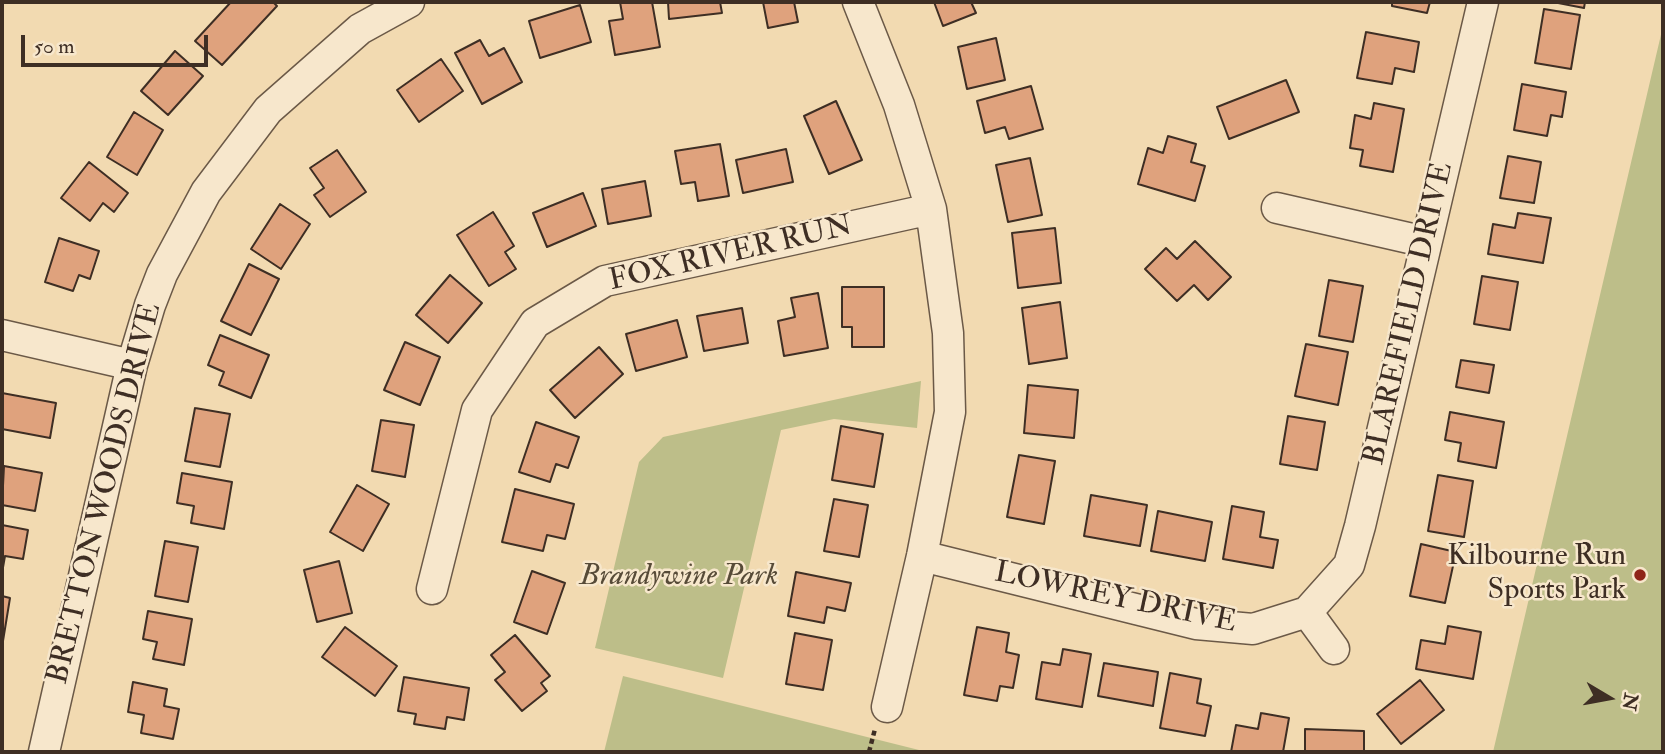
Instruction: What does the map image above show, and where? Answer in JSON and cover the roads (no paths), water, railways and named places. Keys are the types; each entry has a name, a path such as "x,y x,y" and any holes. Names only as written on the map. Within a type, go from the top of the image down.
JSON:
{"street":[{"name":"BRETTON WOODS DRIVE","path":"44,752 132,365 162,274 206,192 268,110 360,29 410,2"},
{"path":"858,2 899,104 931,209 948,333 950,412 922,556 887,707"},
{"name":"BLAREFIELD DRIVE","path":"1307,612 1349,565 1483,2"},
{"path":"1277,208 1426,242"},
{"name":"FOX RIVER RUN","path":"432,589 477,410 534,323 605,281 931,209"},
{"path":"2,335 132,365"},
{"name":"LOWREY DRIVE","path":"922,556 1196,624 1253,629 1307,612"},
{"path":"1307,612 1334,649"}],"place":[{"name":"Kilbourne Run Sports Park","path":"1640,575"}],"park label":[{"name":"Brandywine Park","path":"679,578"}]}
